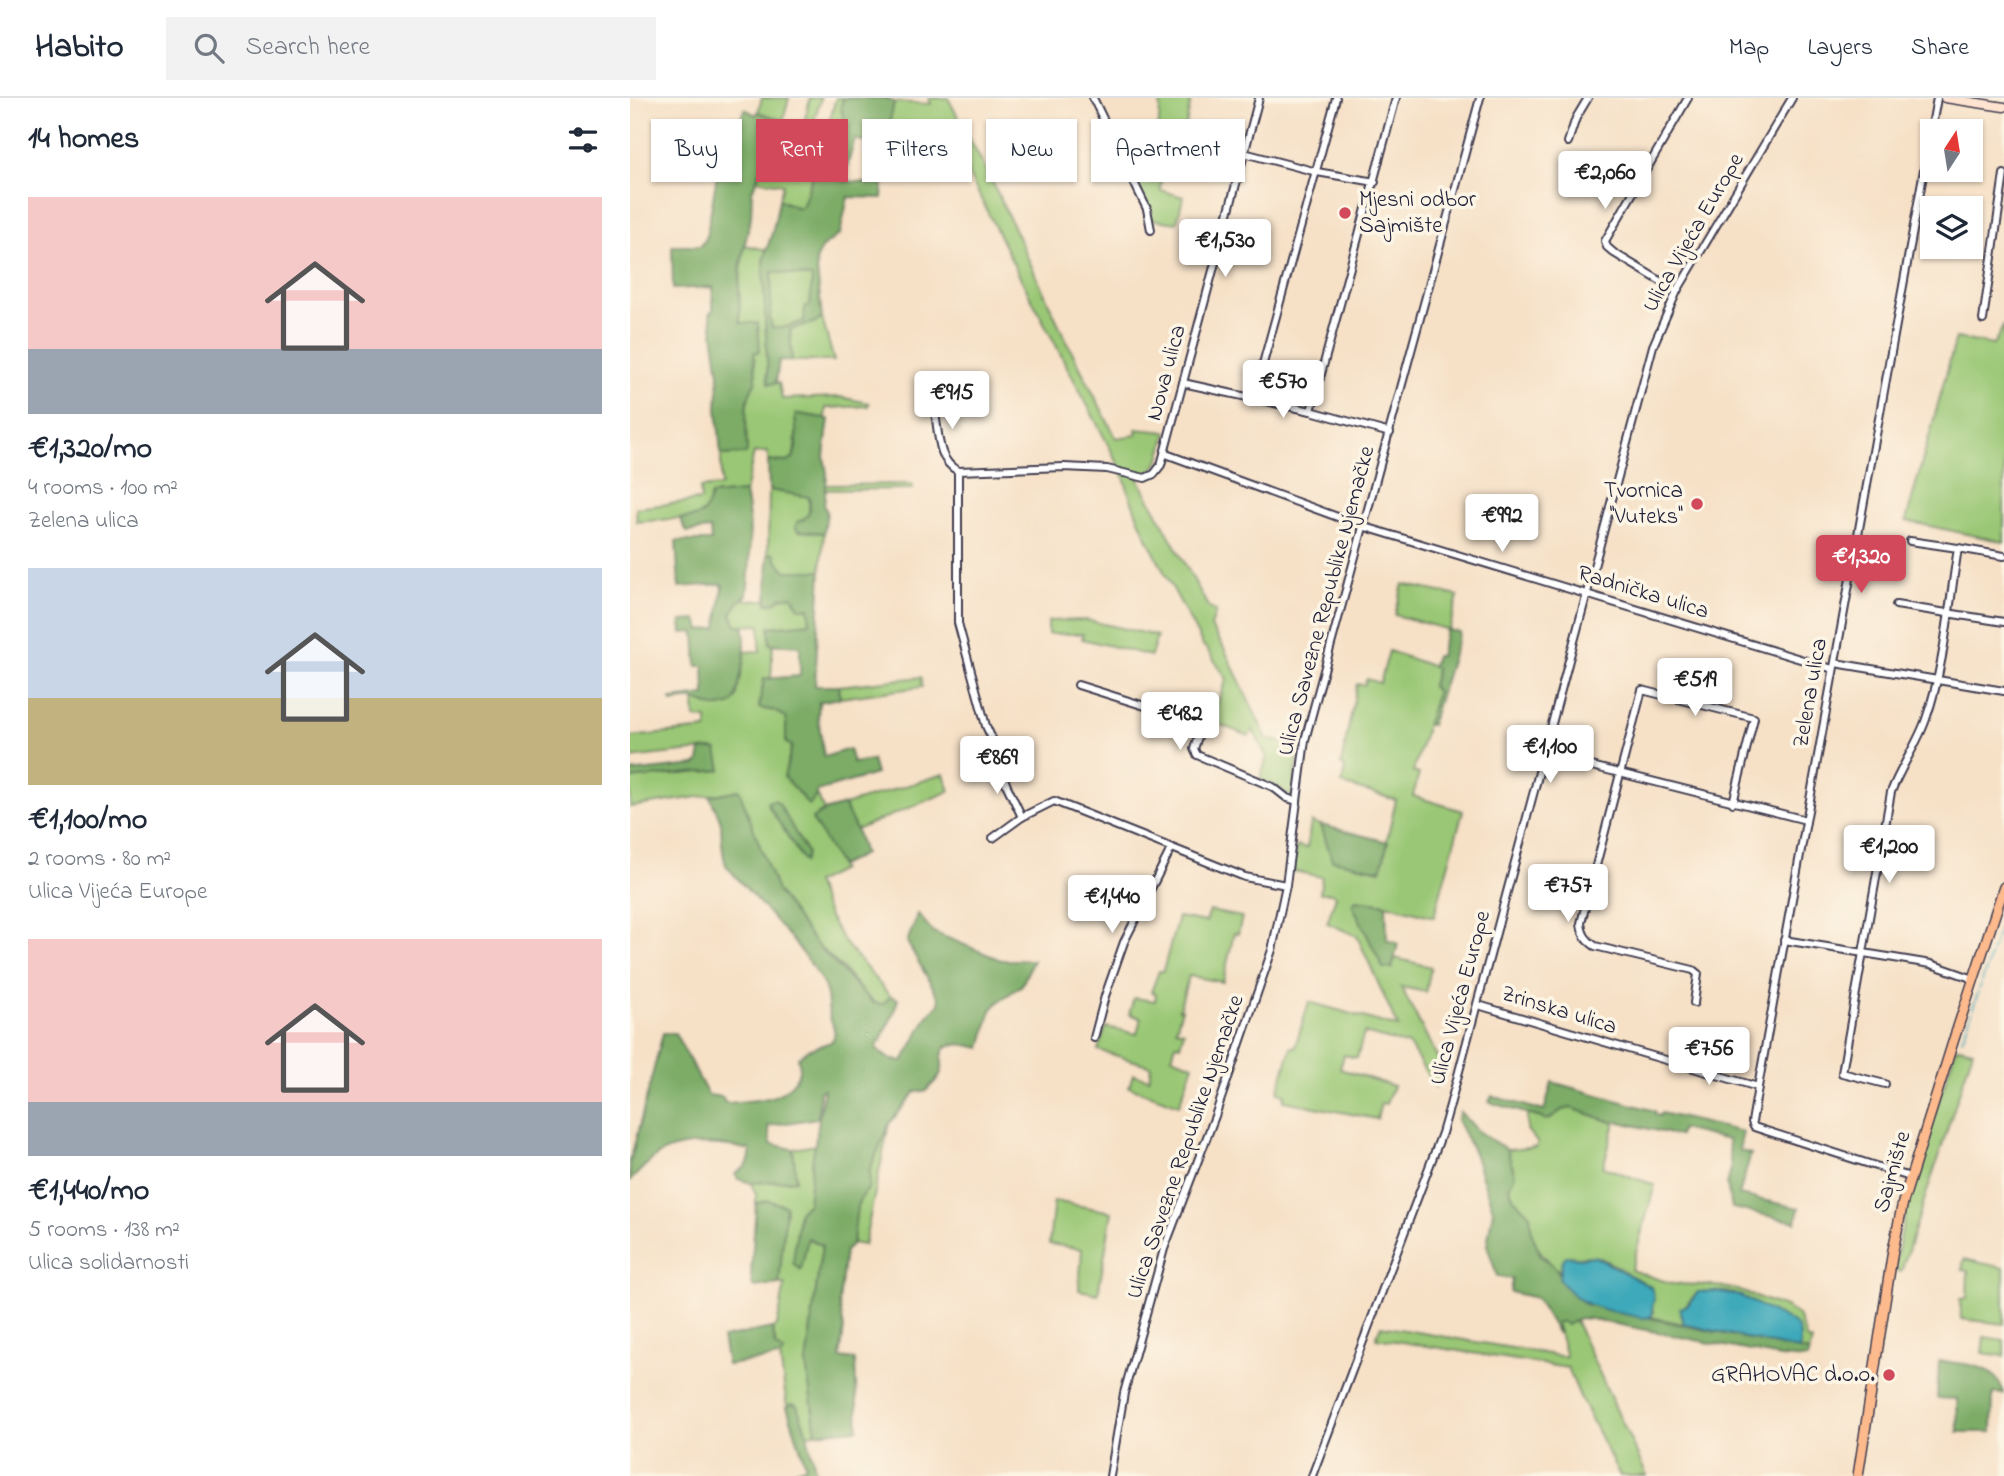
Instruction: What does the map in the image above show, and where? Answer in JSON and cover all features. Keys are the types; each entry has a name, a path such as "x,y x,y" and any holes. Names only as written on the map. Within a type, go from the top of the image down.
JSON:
{"main road":[{"path":"1945,98 2004,107"},
{"name":"Sajmište","path":"1858,1476 1893,1250 1910,1177 2004,887"}],"street":[{"path":"1093,98 1147,209 1152,230"},
{"name":"Nova ulica","path":"1245,149 1259,98"},
{"path":"1253,400 1336,98"},
{"path":"1311,411 1396,98"},
{"name":"Ulica Savezne Republike Njemačke","path":"1110,1476 1124,1393 1164,1249 1263,981 1286,885 1305,740 1480,98"},
{"path":"1569,142 1576,118 1588,98"},
{"path":"1677,291 1614,253 1605,241 1688,98"},
{"name":"Ulica Vijeća Europe","path":"1312,1476 1442,1133 1651,353 1677,291 1792,98"},
{"name":"Zelena ulica","path":"1758,1087 1937,98"},
{"path":"1245,153 1317,172 1375,182"},
{"path":"1983,320 2004,174"},
{"name":"Nova ulica","path":"1166,453 1236,182"},
{"path":"1183,383 1311,411 1390,433"},
{"path":"932,408 945,462 958,474 1064,467 1107,469 1145,478 1154,474 1166,453"},
{"name":"Radnička ulica","path":"1166,453 1362,526 1834,666 2004,691"},
{"path":"958,474 958,623 971,678 994,743 998,763 1022,817"},
{"path":"1910,541 2004,556"},
{"path":"1885,1084 1842,1073 1891,792 1926,720 1936,680 1958,548"},
{"path":"1896,605 2004,622"},
{"path":"1078,685 1199,723 1201,727 1194,749 1196,755 1273,787 1286,798 1297,801"},
{"path":"1694,1003 1699,980 1698,974 1693,970 1595,946 1582,930 1581,923 1642,690 1754,718 1732,803"},
{"path":"1544,754 1806,820"},
{"path":"993,838 1022,817 1054,801 1245,877 1286,885"},
{"path":"1094,1038 1108,985 1124,942 1171,849"},
{"path":"1784,940 1931,964 1974,979"},
{"name":"Zrinska ulica","path":"1478,1005 1758,1087"},
{"path":"1758,1087 1752,1122 1754,1126 1910,1177"}],"green space":[{"path":"762,98 789,98 784,119 758,112"},
{"path":"810,98 821,98 815,119 805,119"},
{"path":"836,98 843,98 841,107 844,119 830,119"},
{"path":"843,98 885,98 894,102 890,119 862,119 862,141 855,139 848,164 848,119 844,119 841,107"},
{"path":"929,98 948,98 959,119 890,119 894,102 931,104"},
{"path":"1161,98 1191,100 1187,119 1159,119"},
{"path":"745,109 756,115 758,112 778,119 756,119 756,181 752,191 751,217 741,261 740,323 758,323 760,351 754,353 756,381 747,406 747,451 746,454 721,455 717,408 719,374 710,312 713,311 713,287 673,289 672,246 700,246 706,239 716,182 742,182 741,119"},
{"path":"972,143 986,170 986,182 992,182 1065,338 1116,438 1137,435 1136,429 1167,432 1162,454 1156,465 1138,478 1209,608 1216,611 1211,627 1224,648 1267,739 1300,746 1292,795 1289,796 1280,788 1260,779 1267,757 1253,730 1249,736 1210,721 1227,679 1203,646 1158,561 1129,495 1123,473 972,181"},
{"path":"770,182 811,182 800,208 779,200 783,184"},
{"path":"811,182 883,184 882,198 848,197 840,234 822,247 816,260 822,318 790,330 792,361 779,360 776,383 768,384 763,261 779,200 799,208 803,205","holes":["772,272 812,277 810,306 805,306 804,321 783,328 772,328"]},
{"path":"1133,182 1161,182 1160,190 1183,197 1177,223 1149,219"},
{"path":"744,245 767,250 763,261 768,383 779,383 782,399 840,397 869,403 868,406 826,408 825,418 800,414 793,458 787,462 768,461 768,452 754,453 745,492 711,495 708,509 696,517 637,522 636,508 701,500 700,488 721,486 721,455 746,453 748,398 756,381 754,353 760,351 740,323 739,288"},
{"path":"772,271 813,277 810,307 804,321 783,328 772,328"},
{"path":"822,318 834,361 792,361 790,330"},
{"path":"2004,325 2004,542 1906,521 1956,338 1993,345"},
{"path":"795,415 829,419 824,456 827,474 824,506 827,512 824,533 799,531 795,527 797,522 809,513 809,497 769,490 768,461 787,462 793,458 797,444"},
{"path":"912,484 913,489 825,490 826,485"},
{"path":"769,490 809,497 809,515 799,531 824,533 821,571 786,571 776,560 774,553 768,554"},
{"path":"745,492 750,544 747,595 739,601 731,614 736,625 743,625 745,634 744,661 736,698 732,704 719,707 694,700 672,702 671,699 705,695 704,666 697,666 695,632 682,633 681,621 697,620 701,630 717,628 723,584 679,587 676,541 711,541 710,529 687,532 680,519 702,514 711,495"},
{"path":"774,553 776,560 786,571 821,571 815,686 839,686 840,698 819,702 818,717 824,757 849,749 853,763 872,760 876,774 817,791 809,805 784,777 792,746 786,743 786,718 775,711 759,708 764,679 800,676 800,646 770,644 769,627 810,623 809,608 799,608 792,596 767,604 768,554"},
{"path":"1403,584 1458,596 1449,630 1395,615"},
{"path":"792,596 809,608 810,624 770,643 773,644 771,678 764,679 759,708 775,711 786,718 786,743 792,745 784,777 809,805 817,794 824,811 818,814 841,870 815,883 829,917 845,943 890,996 885,1004 879,1005 866,996 843,969 815,943 776,891 739,791 630,807 630,779 720,770 711,749 630,758 630,737 707,729 707,719 695,718 694,700 736,698 745,652 760,651 760,625 736,626 731,614 735,606 745,598 767,600 767,604"},
{"path":"1086,620 1157,636 1151,656 1082,639 1083,634 1048,634 1048,621"},
{"path":"1446,630 1460,632 1431,725 1427,724 1437,692 1432,686 1436,669 1432,666 1436,656 1440,656"},
{"path":"1389,651 1437,668 1432,686 1437,692 1413,772 1419,774 1413,796 1463,811 1434,917 1386,904 1356,900 1392,968 1395,958 1431,967 1426,992 1401,987 1445,1072 1435,1087 1409,1045 1364,1033 1357,1058 1344,1055 1340,1069 1393,1086 1386,1104 1381,1103 1377,1119 1284,1101 1285,1094 1278,1092 1291,1047 1295,1047 1309,1002 1398,1027 1357,936 1327,923 1336,896 1320,893 1322,877 1292,871 1297,846 1307,848 1311,822 1321,825 1332,860 1380,870 1396,800 1342,784 1345,767 1341,765 1357,684 1364,685 1367,679 1380,683"},
{"path":"921,677 922,687 840,698 839,686"},
{"path":"701,750 717,750 721,770 630,779 630,772 695,765 699,762"},
{"path":"944,774 950,791 856,830 844,805"},
{"path":"739,790 777,891 815,943 873,1003 884,1004 890,996 898,999 876,1048 888,1058 903,1061 927,1017 939,1004 939,998 907,942 918,914 933,932 1001,960 1033,960 1022,985 991,1010 981,1048 957,1044 943,1051 940,1075 925,1092 916,1091 889,1124 870,1169 869,1188 857,1206 853,1242 845,1251 839,1303 844,1328 840,1358 855,1360 858,1429 816,1433 806,1364 822,1245 808,1238 801,1270 793,1263 799,1212 808,1203 824,1089 820,1091 818,1118 768,1126 771,1144 793,1149 796,1180 751,1183 738,1179 735,1174 747,1165 750,1150 706,1144 673,1148 663,1152 630,1181 630,1162 663,1033 675,1033 708,1095 723,1097 724,1102 729,1103 763,1099 781,1093 792,1084 799,1072 798,1058 807,1050 831,1042 834,1036 826,990 815,971 791,939 726,865 721,823 710,796"},
{"path":"767,802 778,802 807,853 804,862 768,805"},
{"path":"844,805 864,854 840,866 812,819 824,811"},
{"path":"1321,825 1388,842 1381,870 1332,860"},
{"path":"1356,900 1386,904 1387,940 1398,944 1392,968 1383,968 1352,904"},
{"path":"1210,911 1242,917 1238,934 1234,933 1223,982 1189,976 1176,1029 1184,1031 1180,1045 1176,1044 1172,1057 1193,1065 1179,1105 1129,1087 1133,1074 1149,1079 1151,1066 1098,1050 1106,1027 1137,1034 1141,1018 1129,1014 1134,998 1155,1001 1156,994 1151,992 1159,971 1163,971 1178,917 1206,922"},
{"path":"1956,1048 1973,1050 1901,1272 1894,1270 1909,1193"},
{"path":"1552,1082 1655,1111 1655,1114 1660,1116 1661,1113 1743,1132 1739,1150 1751,1154 1739,1195 1799,1208 1796,1222 1732,1208 1727,1185 1731,1168 1728,1140 1681,1129 1679,1136 1616,1121 1615,1123 1571,1108 1562,1110 1548,1120 1489,1102 1492,1096 1544,1111"},
{"path":"1571,1108 1615,1123 1603,1167 1655,1185 1631,1270 1673,1284 1734,1289 1785,1307 1798,1315 1807,1340 1812,1341 1809,1352 1799,1350 1800,1334 1795,1326 1731,1293 1698,1292 1680,1311 1684,1324 1651,1317 1653,1312 1642,1281 1603,1259 1594,1256 1570,1256 1562,1261 1559,1272 1537,1248 1530,1226 1530,1215 1514,1199 1509,1186 1515,1175 1507,1150 1537,1147 1537,1142 1527,1130 1527,1114 1548,1120 1562,1110"},
{"path":"1460,1112 1479,1132 1507,1150 1515,1175 1509,1187 1514,1199 1530,1215 1532,1234 1541,1256 1557,1269 1562,1283 1585,1304 1809,1352 1807,1359 1780,1357 1591,1319 1579,1318 1567,1325 1556,1322 1558,1334 1536,1298 1510,1292 1512,1279 1497,1276 1487,1245 1493,1210 1474,1153 1457,1120"},
{"path":"889,1124 864,1245 851,1243 857,1206 869,1188 870,1169"},
{"path":"816,1145 808,1203 799,1212 797,1222 808,1238 822,1245 806,1364 816,1433 807,1434 797,1406 792,1404 787,1407 780,1357 784,1352 776,1346 772,1328 777,1326 785,1284 779,1284 786,1206 767,1200 756,1204 751,1183 796,1180 793,1149"},
{"path":"767,1200 786,1206 779,1284 753,1287 751,1275 756,1204"},
{"path":"1054,1201 1112,1212 1098,1294 1079,1290 1082,1249 1049,1244"},
{"path":"1964,1259 2004,1268 2004,1324 1961,1319 1960,1299 1967,1298 1968,1271 1962,1270"},
{"path":"1575,1320 1647,1476 1620,1476 1568,1368 1376,1338 1381,1326 1566,1357 1556,1322 1567,1324"},
{"path":"772,1328 776,1346 784,1352 780,1357 727,1365 722,1338"},
{"path":"1984,1337 2004,1340 2004,1356 1982,1353"},
{"path":"1939,1361 1978,1367 1994,1376 2000,1384 2004,1394 1993,1393 1992,1432 1958,1432 1957,1399 1937,1398"},
{"path":"792,1404 797,1406 807,1434 817,1476 782,1476 806,1466 787,1407"}],"water":[{"path":"1566,1256 1594,1256 1651,1287 1654,1297 1651,1317 1643,1318 1596,1307 1575,1296 1559,1278 1562,1261"},
{"path":"1714,1291 1741,1296 1792,1322 1800,1334 1799,1350 1684,1324 1680,1308 1688,1305 1698,1292"}],"waterway":[{"path":"1996,939 2004,915"},
{"path":"1991,952 1995,942"},
{"path":"1987,967 1990,956"},
{"path":"1982,981 1986,970"},
{"path":"1979,989 1981,984"},
{"path":"1973,1008 1978,993"},
{"path":"1962,1039 1972,1012"}],"place":[{"name":"Mjesni odbor Sajmište","path":"1345,213"},
{"name":"Tvornica ''Vuteks''","path":"1697,504"},
{"name":"GRAHOVAC d.o.o.","path":"1889,1375"}]}
